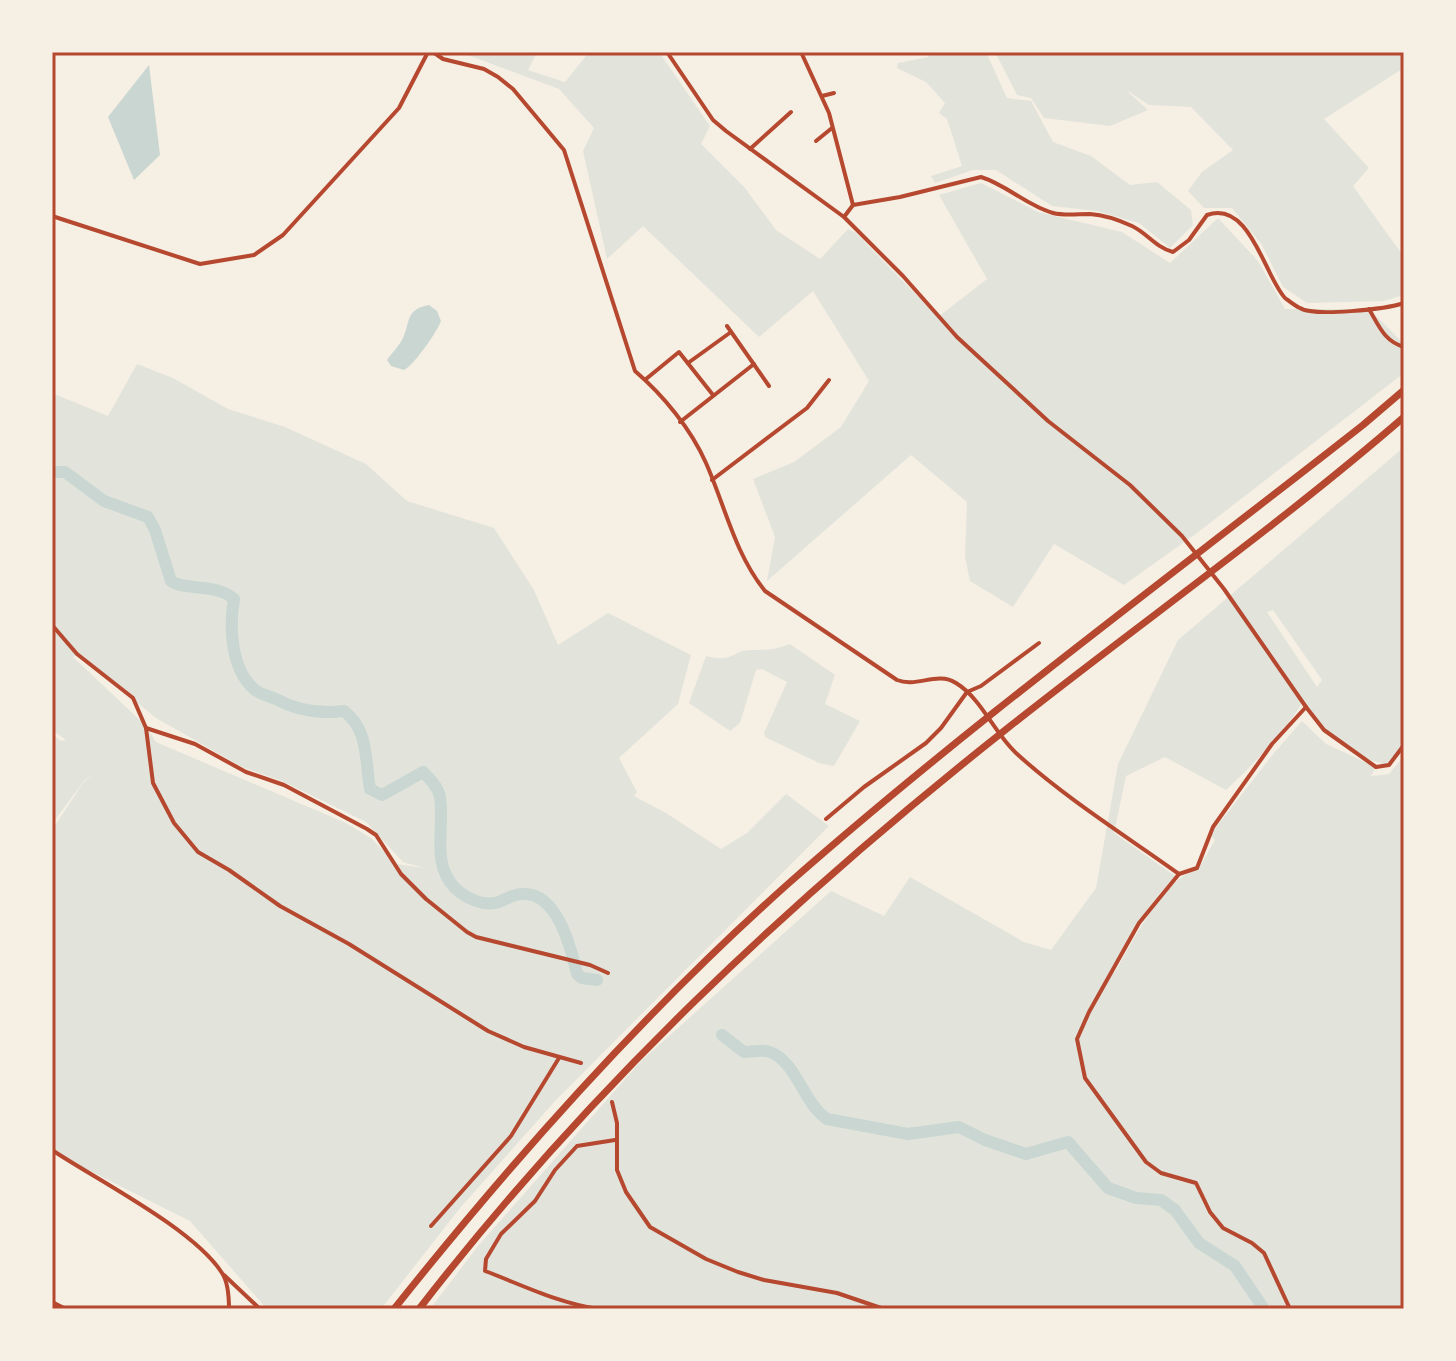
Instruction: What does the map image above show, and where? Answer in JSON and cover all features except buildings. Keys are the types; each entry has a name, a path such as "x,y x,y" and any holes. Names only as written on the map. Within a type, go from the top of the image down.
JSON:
{"highway":[{"path":"394,1309 499,1179 560,1110 702,965 787,885 940,756 1404,390"},
{"path":"419,1309 496,1213 592,1105 707,988 798,904 1010,726 1305,500 1404,417"}],"street":[{"path":"52,216 200,264 254,255 283,235 399,108 431,52 443,59 484,69 498,77 513,89 564,150 631,363 680,422 703,457 751,572 765,591 897,680 907,684 939,677 953,681 967,692 1014,751 1179,874"},
{"path":"667,52 713,120 844,217 903,276 957,337 1048,421 1130,485 1182,536 1224,589 1324,730 1376,767 1389,765 1404,745"},
{"path":"801,52 822,96 853,205"},
{"path":"822,96 834,93"},
{"path":"750,149 791,112"},
{"path":"816,141 832,128"},
{"path":"844,217 853,205 981,177 993,180 1051,213 1094,214 1116,220 1136,228 1160,248 1173,252 1189,240 1207,215 1226,213 1236,220 1259,249 1285,298 1304,311 1369,309 1404,303"},
{"path":"1369,309 1384,335 1392,343 1404,347"},
{"path":"727,326 769,386"},
{"path":"688,363 731,332"},
{"path":"646,379 679,352 713,395"},
{"path":"680,422 754,364"},
{"path":"712,480 807,408 829,380"},
{"path":"52,625 77,654 133,698 146,728 153,783 174,823 198,852 280,906 349,944 488,1031 524,1047 581,1063"},
{"path":"826,819 864,787 926,743 967,692 981,686 1039,643"},
{"path":"1290,1309 1264,1253 1223,1228 1210,1212 1196,1183 1161,1173 1146,1162 1085,1078 1077,1039 1139,923 1179,874 1197,868 1213,827 1272,744 1306,707"},
{"path":"146,728 195,744 246,772 284,785 367,829 376,835 401,874 426,899 476,937 590,965 608,973"},
{"path":"431,1226 511,1136 559,1058"},
{"path":"612,1102 617,1123 615,1140 619,1177 650,1227 706,1259 738,1272 764,1280 837,1293 884,1309"},
{"path":"598,1309 547,1297 485,1271 486,1259 501,1234 535,1201 555,1170 577,1146 615,1140"},
{"path":"52,1150 186,1237 260,1309"},
{"path":"224,1275 229,1309"},
{"path":"52,1302 66,1309"}],"shaded area":[{"path":"460,52 537,52 528,70 565,82 589,52 659,52 710,126 701,144 745,188 776,230 820,259 848,229 856,233 938,317 987,279 939,195 981,183 1038,212 1122,232 1170,263 1218,218 1258,261 1285,309 1369,309 1404,344 1404,373 1197,533 1124,585 1054,544 1013,607 970,581 965,557 967,502 911,455 767,581 775,537 753,479 794,462 841,427 869,381 813,291 759,337 643,226 607,259 583,151 594,128 559,89"},
{"path":"929,52 986,52 1007,98 1031,101 1053,142 1091,156 1130,185 1157,182 1191,210 1193,225 1170,248 1139,223 1097,211 1052,206 996,170 973,170 935,183 931,176 962,166 947,119 939,113 945,103 926,82 897,68 898,63 928,57"},
{"path":"995,52 1404,52 1404,71 1402,69 1324,119 1369,168 1353,186 1404,257 1404,295 1384,301 1307,303 1283,287 1262,245 1232,208 1204,208 1188,191 1202,172 1233,150 1191,107 1149,105 1126,90 1148,110 1110,126 1044,118 1031,98 1017,95"},
{"path":"149,65 160,155 134,180 108,117"},
{"path":"429,305 437,311 441,321 435,333 404,370 391,366 387,360 403,338 412,313"},
{"path":"137,364 173,378 228,409 285,427 366,464 407,501 494,528 534,590 558,645 608,613 691,655 678,704 619,758 637,792 634,796 721,849 747,833 786,794 829,826 556,1100 460,1208 381,1309 267,1309 190,1221 52,1152 52,830 83,783 93,774 84,781 52,824 52,734 61,741 66,740 52,730 52,393 108,416","holes":["77,654 156,718 242,767 282,781 366,822 403,862 424,868 396,864 371,838 346,823 156,742 144,724 73,657"]},
{"path":"1404,447 1404,749 1389,765 1362,756 1330,733 1303,701 1257,760 1226,790 1165,757 1126,776 1114,833 1175,876 1139,922 1112,974 1150,912 1173,885 1199,868 1215,840 1210,835 1302,721 1326,744 1376,767 1371,776 1389,774 1404,756 1404,1309 430,1309 478,1246 641,1061 831,891 884,916 910,877 1024,942 1051,950 1096,888 1118,764 1178,640","holes":["1273,610 1322,680 1317,687 1267,612"]},
{"path":"790,644 835,675 825,704 860,721 834,766 819,763 765,737 764,733 787,682 762,669 756,670 740,723 730,731 689,703 706,656 727,657 744,651"}],"waterway":[{"path":"52,472 65,472 104,501 148,517 171,581 218,591 234,599 234,647 246,681 259,692 301,709 344,711 362,736 370,789 382,795 423,772 440,797 441,855 447,877 454,887 463,895 481,902 499,902 522,894 545,902 566,936 577,974 597,980"},
{"path":"722,1035 744,1052 767,1051 779,1057 827,1119 908,1134 959,1127 1026,1154 1068,1142 1108,1188 1136,1198 1161,1200 1175,1210 1199,1243 1235,1266 1264,1309"}]}
